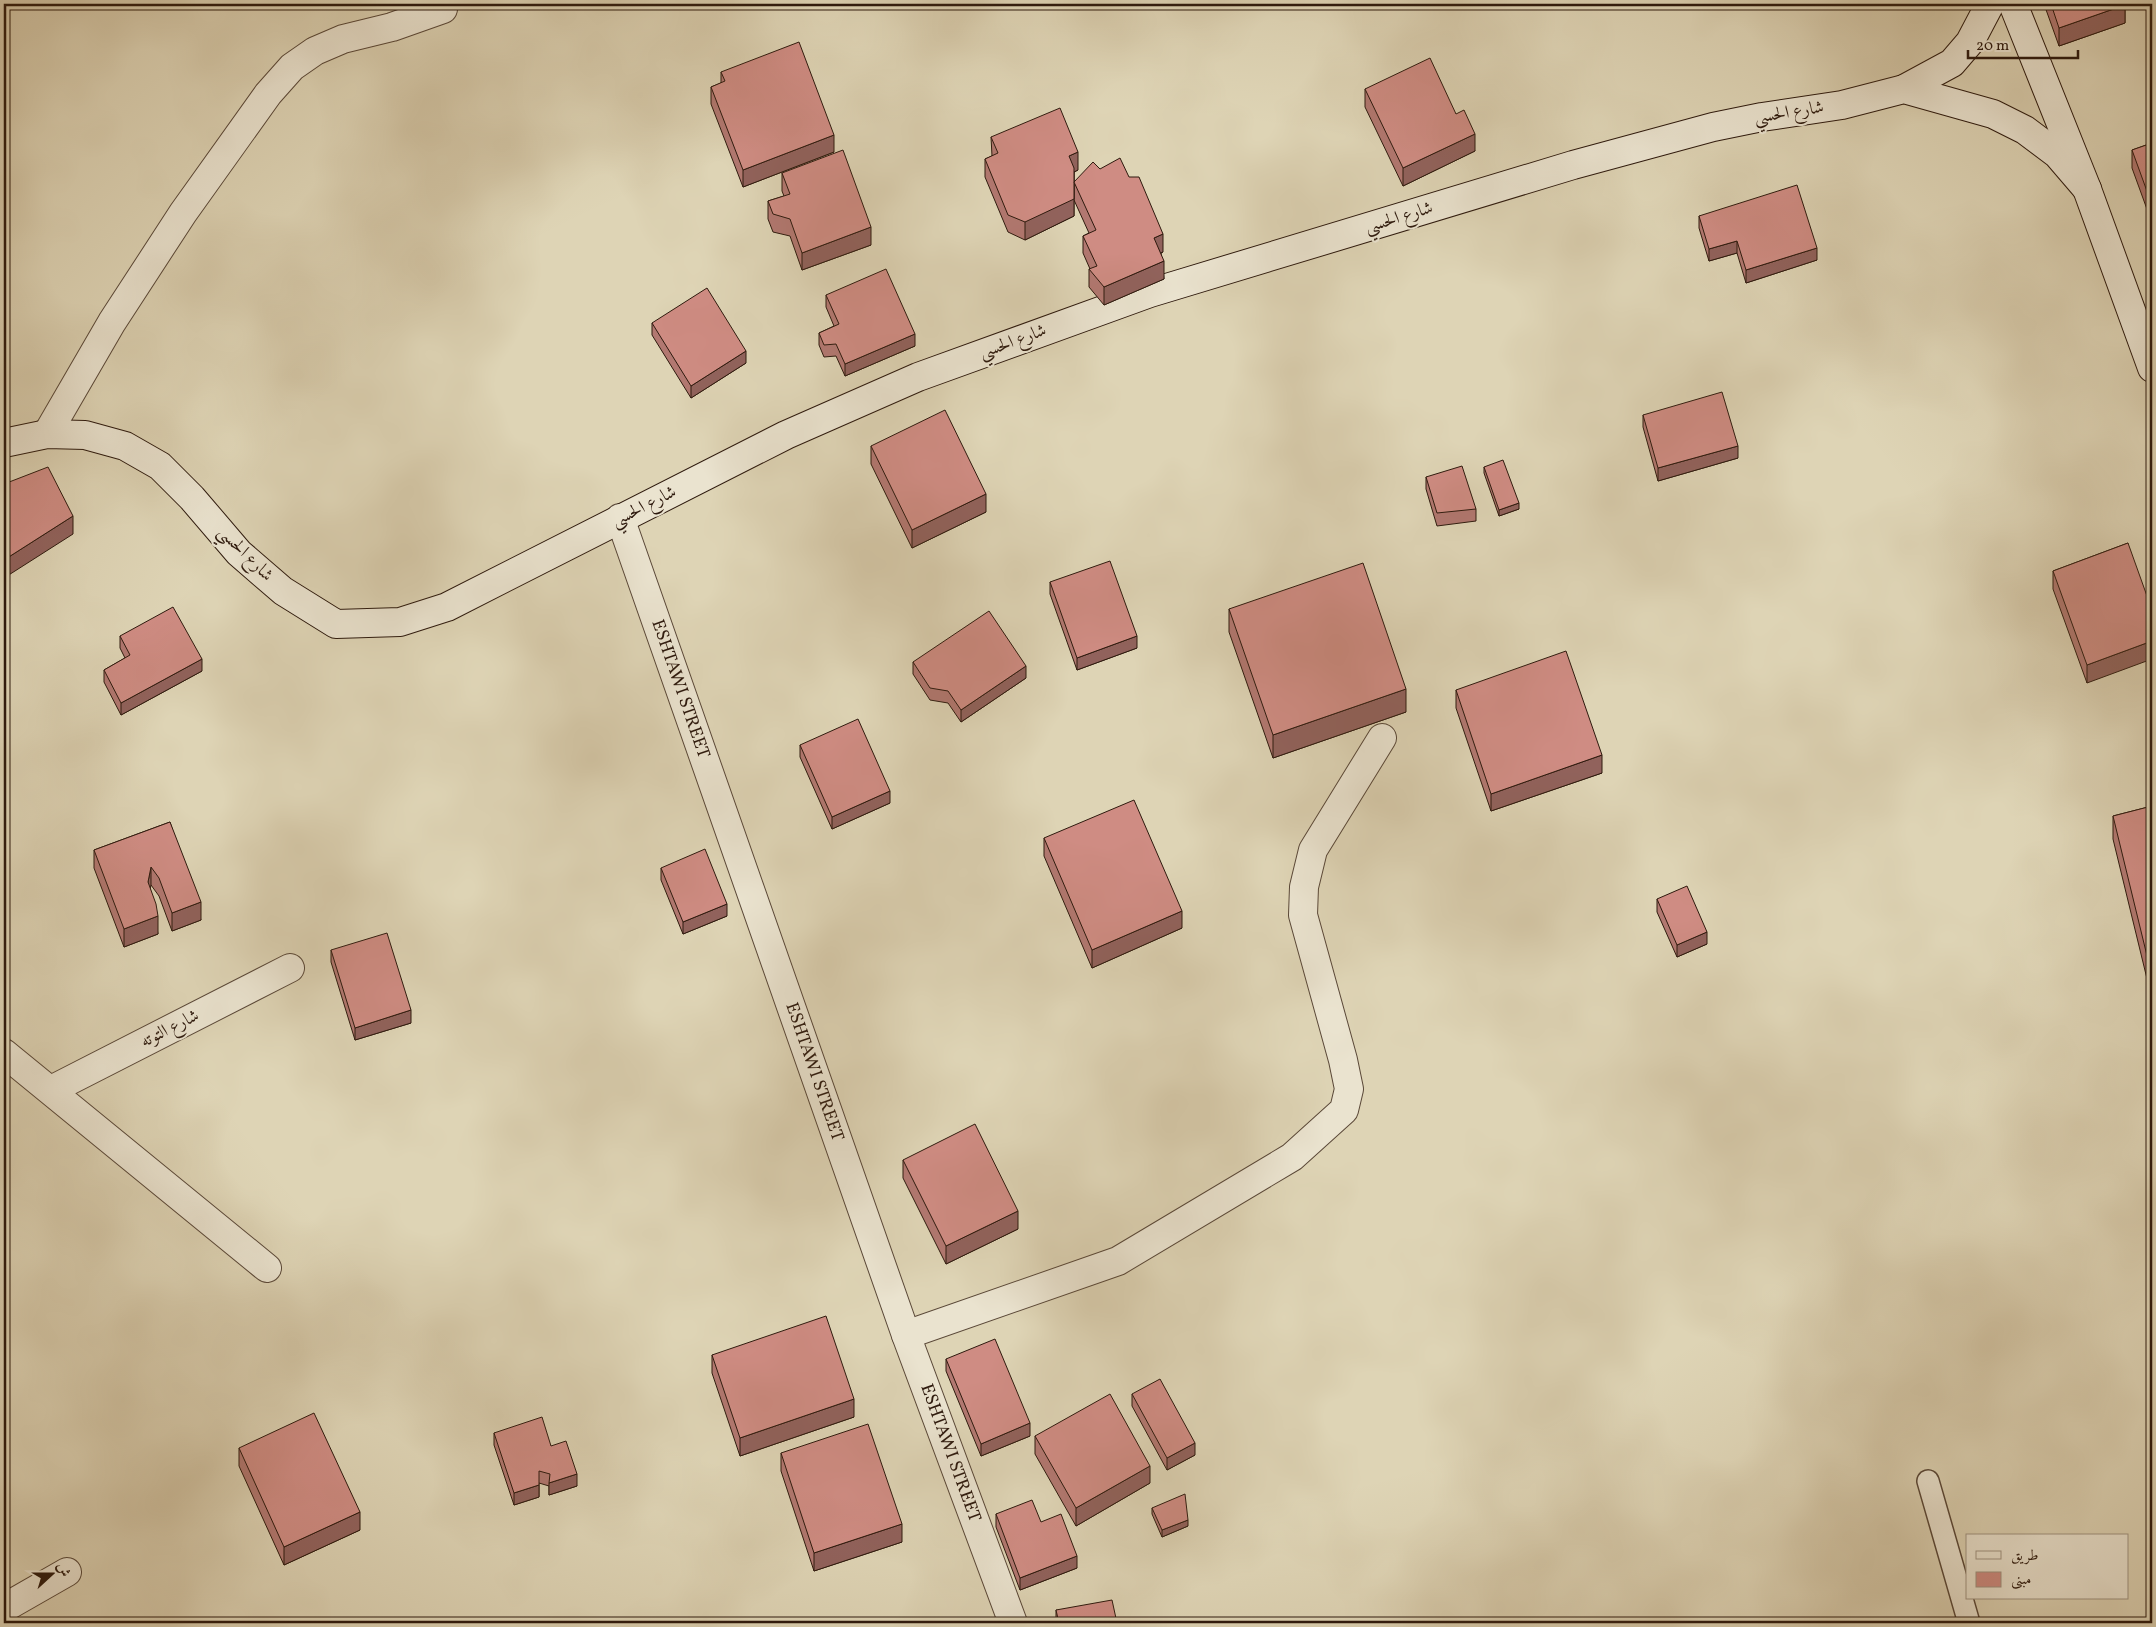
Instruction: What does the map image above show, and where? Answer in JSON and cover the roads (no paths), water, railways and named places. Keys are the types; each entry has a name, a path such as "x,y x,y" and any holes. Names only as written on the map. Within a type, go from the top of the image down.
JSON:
{"street":[{"name":"شارع الحسي","path":"4,444 47,434 85,435 125,446 160,466 192,498 239,553 283,591 336,624 400,622 447,607 786,435 918,377 1150,293 1650,144 1745,120 1842,105 1904,89 1952,62 1970,42 1990,4"},
{"path":"2013,4 2087,189 2152,368"},
{"path":"47,434 112,322 182,213 268,94 292,67 315,51 343,39 392,27 443,9"},
{"path":"1904,89 1993,114 2025,130 2057,154 2087,189"},
{"name":"ESHTAWI STREET","path":"620,518 906,1335 1013,1623"},
{"path":"906,1335 1118,1261 1292,1157 1344,1110 1349,1089 1343,1060 1303,915 1304,887 1313,850 1382,738"},
{"name":"شارع التوته","path":"51,1090 290,968"},
{"path":"4,1053 267,1268"},
{"path":"4,1608 67,1572"}],"lane":[{"path":"1928,1481 1969,1623"}]}
